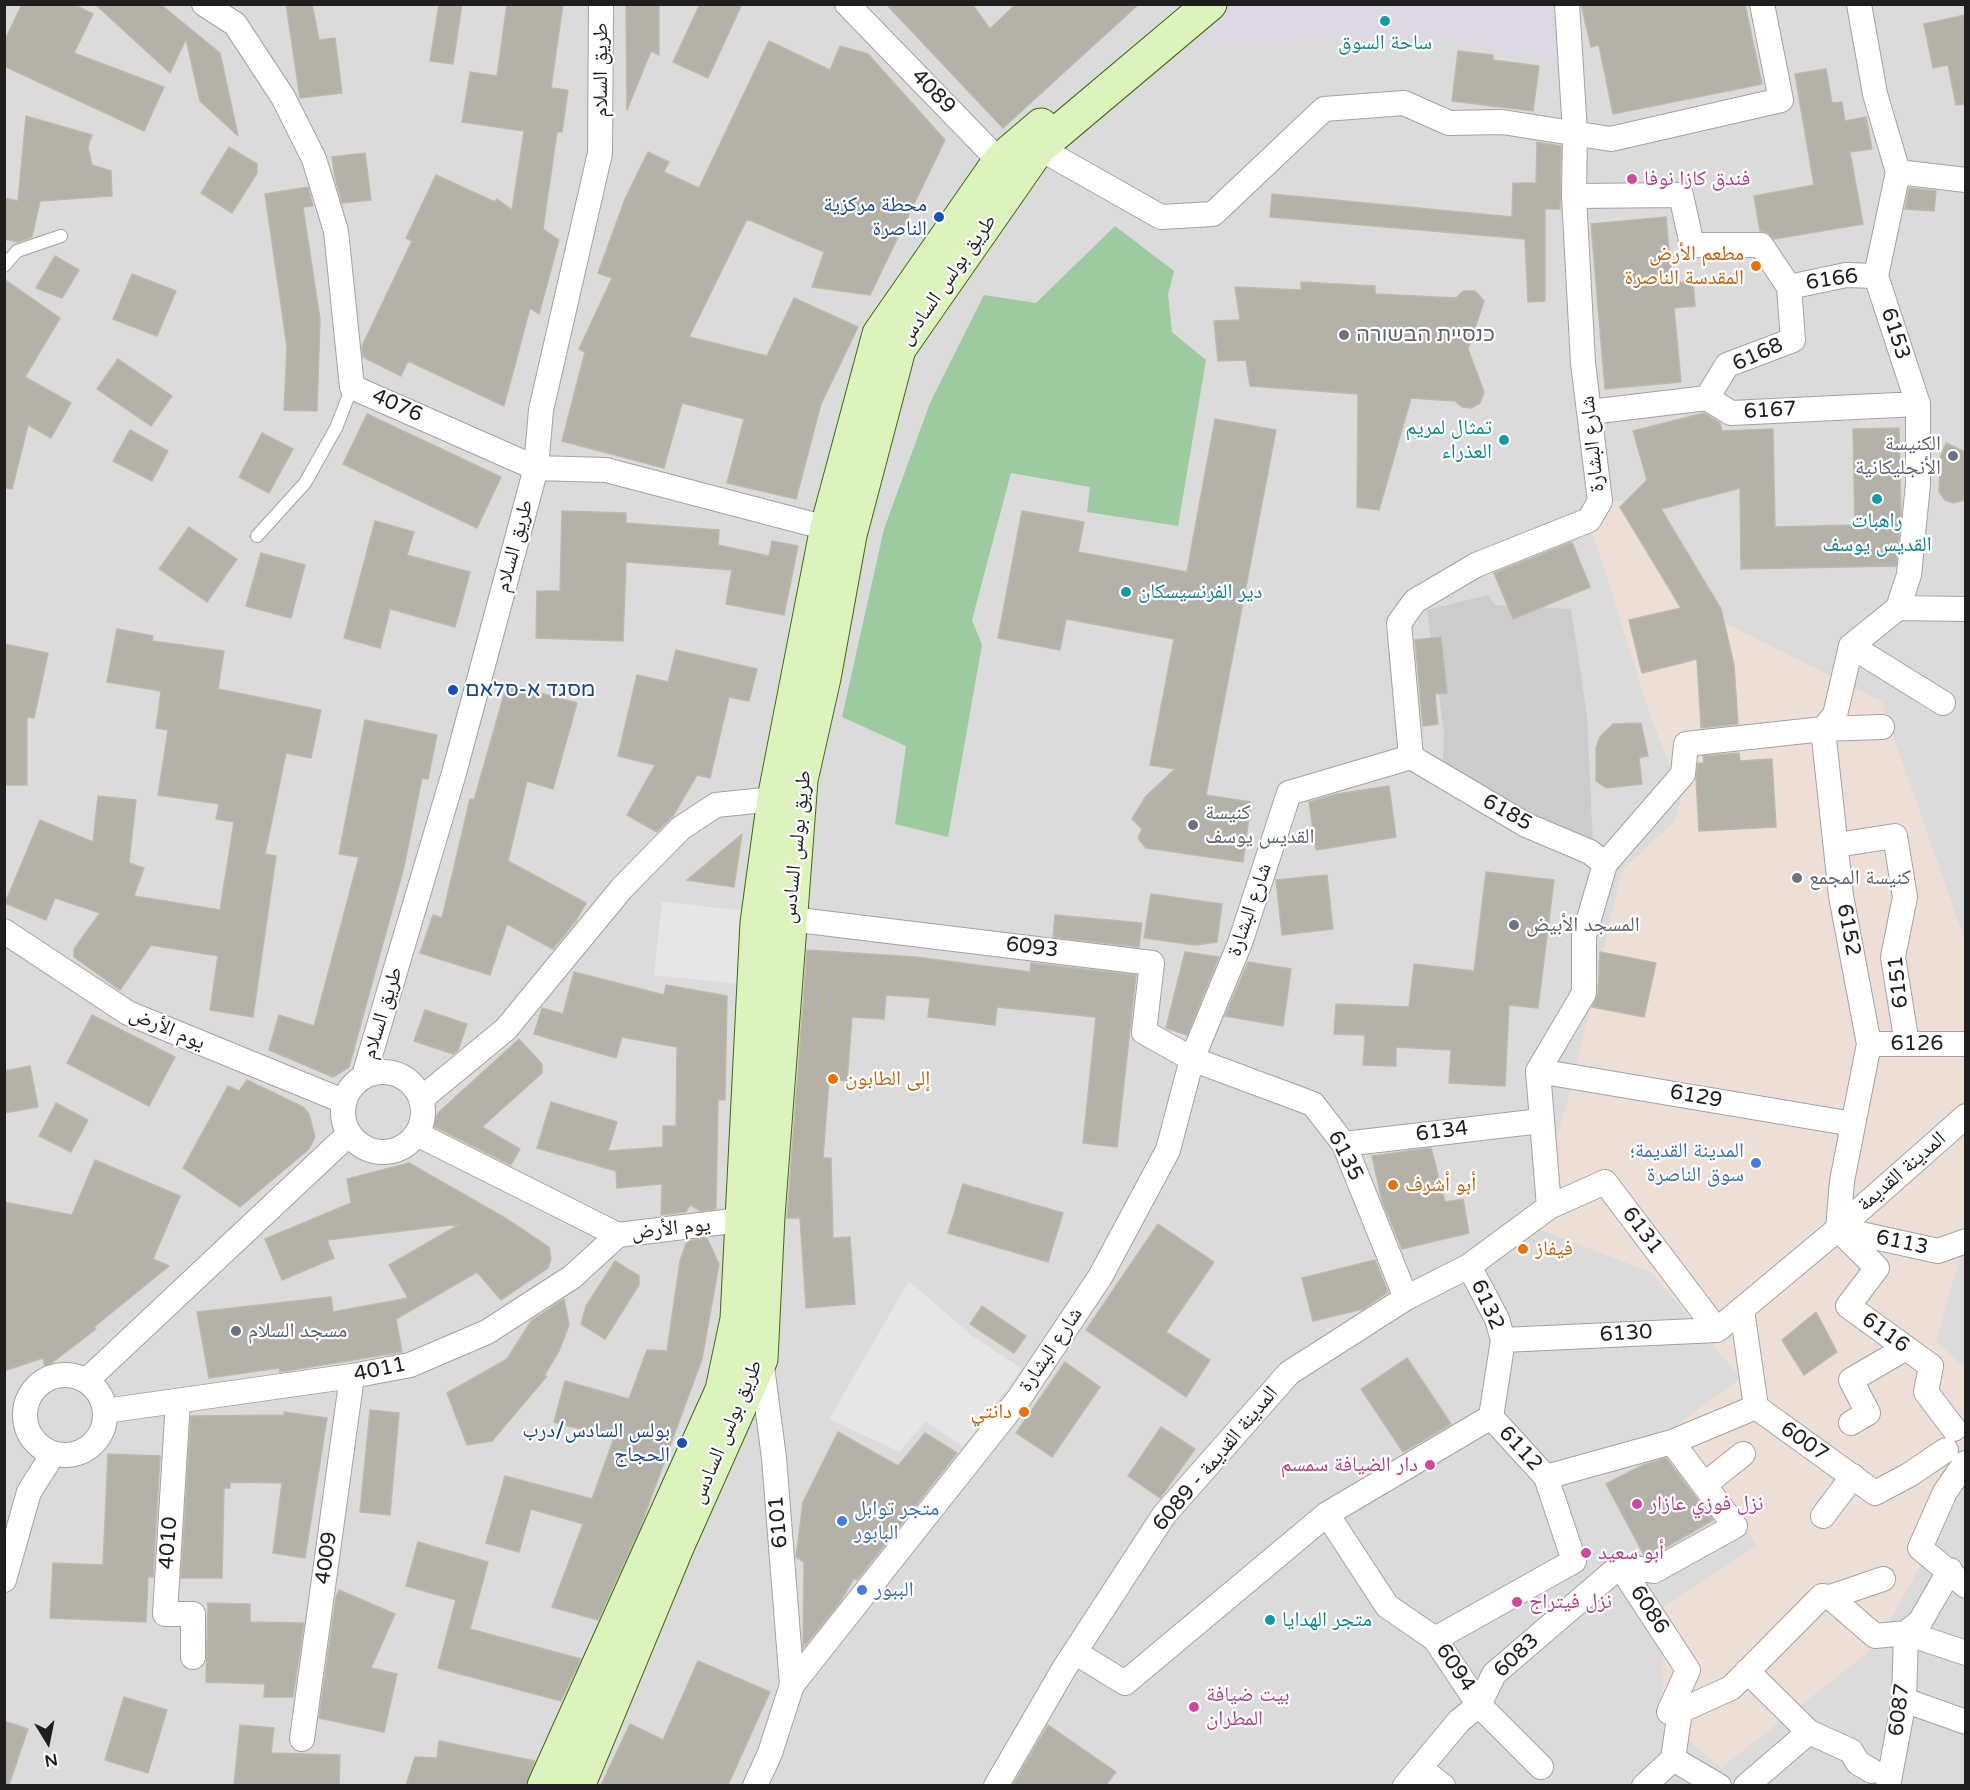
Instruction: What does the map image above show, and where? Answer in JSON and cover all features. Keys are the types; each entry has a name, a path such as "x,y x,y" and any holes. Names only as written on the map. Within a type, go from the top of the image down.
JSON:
{"street":[{"name":"4076","path":"204,4 235,24 283,97 314,159 336,231 352,387 536,468 606,470 838,531"},
{"name":"طريق السلام","path":"364,1076 454,773 536,468 541,410 600,153 601,4"},
{"name":"4089","path":"847,4 1009,171"},
{"name":"طريق بولس السادس","path":"578,1785 678,1545 761,1359 754,1219 757,923 774,799 838,531 879,334 1009,171 1177,4"},
{"name":"طريق بولس السادس","path":"1009,171 1210,4"},
{"name":"شارع البشارة","path":"755,1785 770,1753 792,1685 1020,1397 1100,1277 1168,1149 1192,1059 1240,943 1289,793 1412,757 1399,623 1415,601 1476,565 1589,520 1600,501 1583,363 1574,196 1575,132 1567,4"},
{"path":"1039,148 1161,217 1214,214 1324,109 1404,103 1449,123 1502,122 1611,139 1781,100 1762,4"},
{"name":"6153","path":"1859,4 1875,94 1898,171 1876,276 1918,404 1916,507 1909,574 1898,608"},
{"path":"1898,171 1965,180"},
{"name":"6168","path":"1574,196 1681,195 1692,245 1761,245 1789,287 1793,340 1727,365 1707,398"},
{"name":"6166","path":"1789,287 1846,275 1876,276"},
{"path":"1590,412 1707,398"},
{"name":"6167","path":"1707,398 1731,413 1918,404"},
{"name":"طريق بولس السادس","path":"544,1785 722,1390 754,1219 790,919 801,780 824,678 838,531"},
{"path":"1823,729 1835,715 1851,646 1898,608 1965,609"},
{"path":"1851,646 1943,703"},
{"path":"1549,1207 1539,1071 1584,993 1584,936 1605,864 1683,774 1686,744 1823,729 1882,727"},
{"name":"6152","path":"1823,729 1841,896 1869,1044 1842,1181 1838,1229"},
{"name":"6185","path":"1412,757 1526,825 1590,852 1605,864"},
{"path":"421,1099 506,1029 622,888 681,828 716,805 774,799 801,780"},
{"name":"6151","path":"1836,845 1895,836 1905,897 1893,957 1907,1044"},
{"name":"6093","path":"790,919 1152,963 1144,1032 1192,1059"},
{"name":"يوم الأرض","path":"4,931 128,1013 343,1101"},
{"name":"6126","path":"1869,1044 1965,1044"},
{"name":"6135","path":"1192,1059 1313,1104 1344,1144 1406,1298"},
{"name":"6129","path":"1539,1071 1853,1124"},
{"path":"377,1072 398,1075 415,1087 421,1099 422,1121 417,1134 405,1145 392,1151 378,1152 358,1144 349,1134 342,1115 343,1101 353,1084 364,1076 377,1072"},
{"name":"المدينة القديمة","path":"1838,1229 1965,1116"},
{"name":"6134","path":"1344,1144 1541,1121"},
{"path":"86,1382 349,1134"},
{"name":"يوم الأرض","path":"417,1134 618,1235 754,1219"},
{"name":"6131","path":"1549,1207 1605,1182 1717,1330"},
{"name":"المدينة القديمة - 6089","path":"996,1785 1065,1667 1164,1515 1289,1372 1406,1298 1469,1266 1549,1207"},
{"path":"1717,1330 1838,1229"},
{"name":"6113","path":"1838,1229 1938,1251 1965,1241"},
{"name":"6116","path":"1838,1229 1877,1268 1848,1306 1931,1366 1926,1392 1959,1444"},
{"name":"4011","path":"105,1412 352,1376 410,1365 487,1332 572,1277 618,1235"},
{"name":"6132","path":"1469,1266 1497,1319 1503,1340 1491,1417"},
{"path":"1742,1310 1756,1407"},
{"name":"6130","path":"1503,1340 1717,1330"},
{"path":"1851,1423 1868,1413 1851,1380 1906,1348"},
{"name":"6101","path":"761,1359 774,1458 792,1685"},
{"path":"74,1376 86,1382 102,1400 105,1412 99,1437 90,1446 66,1456 53,1454 41,1448 31,1438 26,1425 14,1411 36,1387 47,1379 74,1376"},
{"name":"4009","path":"303,1739 352,1376"},
{"name":"4010","path":"178,1401 165,1614 194,1614 193,1657"},
{"name":"6112","path":"1076,1653 1125,1683 1327,1514 1491,1417 1546,1477 1672,1442 1756,1407"},
{"name":"6007","path":"1756,1407 1875,1493 1959,1444"},
{"name":"6086","path":"1620,1566 1654,1571 1735,1526 1672,1442"},
{"path":"1906,1633 1920,1622 1958,1578 1920,1548 1945,1492 1959,1444"},
{"path":"4,1580 29,1492 53,1454"},
{"path":"1704,1485 1743,1454"},
{"path":"1909,1475 1945,1492"},
{"path":"1823,1516 1852,1476"},
{"path":"1435,1638 1574,1561 1546,1477"},
{"name":"6094","path":"1327,1514 1387,1606 1435,1638 1479,1705 1541,1767"},
{"name":"6086","path":"1620,1566 1688,1670 1669,1712 1680,1712 1672,1759"},
{"name":"6083","path":"1413,1777 1459,1721 1479,1705 1494,1674 1620,1566"},
{"path":"1680,1712 1731,1688 1822,1596 1830,1596 1883,1579"},
{"path":"1830,1596 1875,1636 1906,1633 1965,1653"},
{"name":"6087","path":"1880,1778 1904,1700 1906,1633"},
{"path":"1747,1671 1809,1732 1851,1752 1858,1763 1880,1778"},
{"path":"1904,1700 1965,1722"},
{"path":"1746,1785 1809,1732"},
{"path":"1644,1785 1672,1759 1719,1785"},
{"path":"1413,1777 1443,1785"}],"lane":[{"path":"4,266 17,251 61,236"},
{"path":"257,536 305,483 336,428 352,387"}],"shaded area":[{"name":"ساحة السوق","path":"1552,4 1562,62 1442,40 1380,38 1191,45 1231,5"},
{"path":"5,5 1965,5 1965,1785 5,1785"},
{"name":"المدينة القديمة؛ سوق الناصرة","path":"1600,501 1634,501 1715,618 1881,701 1965,941 1965,1240 1936,1341 1965,1368 1965,1486 1875,1647 1721,1768 1663,1719 1661,1608 1757,1546 1674,1427 1741,1378 1650,1272 1526,1224 1568,1102 1622,870 1674,822 1682,795 1650,716 1589,520"},
{"path":"1488,595 1495,605 1571,609 1587,715 1593,844 1506,804 1443,765 1444,731 1427,610"},
{"path":"662,902 747,911 739,984 654,975"},
{"path":"909,1281 971,1335 1022,1369 963,1446 925,1421 900,1452 829,1419"}],"green space":[{"path":"1115,226 1174,271 1168,294 1172,332 1206,360 1178,526 1087,512 1090,487 1011,473 972,620 982,645 948,837 895,824 906,746 842,717 884,529 930,403 984,295 1036,303"}],"building":[{"path":"22,4 73,4 93,14 74,53 164,87 144,131 4,66 4,42"},
{"path":"95,4 160,4 220,53 238,136 200,101 186,39 170,73"},
{"path":"286,4 312,4 319,40 335,38 342,93 300,98"},
{"path":"439,4 462,4 453,64 430,61"},
{"path":"507,4 563,4 551,88 568,90 562,132 557,132 543,229 559,240 539,314 530,308 504,406 408,361 401,376 363,357 362,346 412,241 406,238 436,175 495,202 497,199 512,210 524,131 462,122 470,72 497,76"},
{"path":"626,4 659,4 659,55 651,51 627,110"},
{"path":"700,4 742,4 708,78 673,62"},
{"path":"886,4 972,4 990,29 1016,4 1139,4 1003,128"},
{"path":"1581,4 1745,4 1762,84 1613,114 1599,45 1591,47"},
{"path":"1965,15 1965,104 1956,105 1948,65 1933,68 1924,24"},
{"path":"769,41 830,70 840,46 868,54 945,140 870,295 812,287 824,252 747,219 689,337 767,356 794,298 858,327 821,404 796,499 727,483 744,419 682,403 664,468 562,441 585,352 579,349 612,278 598,273 625,199 648,152 669,162 664,172 699,188"},
{"path":"1458,51 1493,55 1493,60 1539,66 1533,111 1452,101"},
{"path":"1826,69 1832,103 1842,102 1845,121 1866,117 1872,149 1850,152 1863,224 1774,239 1768,233 1760,231 1754,196 1814,185 1795,74"},
{"path":"26,116 92,135 88,147 92,165 111,171 112,196 40,201 32,237 18,242 4,239 4,198 18,201"},
{"path":"1537,142 1561,146 1560,209 1545,209 1545,301 1528,302 1525,239 1270,217 1272,194 1512,217 1513,183 1536,183"},
{"path":"229,147 257,164 257,173 232,213 201,193"},
{"path":"365,153 371,200 342,203 332,157"},
{"path":"308,187 313,206 303,207 320,319 317,411 284,410 287,347 265,194"},
{"path":"1909,188 1936,191 1934,211 1905,209"},
{"path":"1666,217 1672,283 1693,281 1695,306 1674,308 1681,382 1605,389 1591,224"},
{"path":"55,256 79,270 62,298 36,288"},
{"path":"132,274 176,291 157,336 113,319"},
{"path":"4,279 60,318 25,377 71,403 51,438 28,425 12,489 4,488"},
{"name":"כנסיית הבשורה","path":"1301,282 1375,286 1375,294 1456,298 1463,291 1475,291 1484,301 1468,349 1484,392 1480,403 1471,408 1462,407 1455,401 1411,398 1379,510 1357,507 1358,394 1250,386 1246,360 1218,361 1214,321 1240,320 1235,287 1301,290"},
{"path":"118,359 172,396 151,426 97,389"},
{"name":"راهبات القديس يوسف","path":"1704,413 1720,423 1722,431 1773,429 1775,527 1855,525 1853,429 1899,428 1901,515 1896,566 1741,569 1740,488 1661,509 1721,609 1734,665 1738,724 1701,728 1697,659 1642,673 1629,620 1681,608 1620,507 1647,480 1633,431"},
{"path":"367,414 501,477 477,528 343,464"},
{"name":"دير الفرنسيسكان","path":"1215,419 1276,430 1206,795 1251,802 1243,862 1146,848 1138,838 1142,829 1132,819 1146,796 1175,769 1150,765 1174,639 1066,619 1060,650 998,638 1022,511 1084,522 1078,552 1187,572"},
{"path":"130,430 168,451 152,481 113,461"},
{"path":"262,433 293,449 269,493 239,477"},
{"name":"الكنيسة الأنجليكانية","path":"1946,443 1965,452 1965,500 1953,503 1945,500 1939,492 1940,466 1937,465"},
{"path":"562,511 626,513 626,523 719,530 718,545 769,556 772,541 798,546 784,615 726,604 732,570 626,562 623,641 536,638 537,591 560,591"},
{"path":"375,521 414,532 407,555 470,572 455,627 390,609 380,648 344,638"},
{"path":"189,527 237,559 207,602 159,569"},
{"path":"1572,542 1590,587 1513,619 1494,573"},
{"path":"261,553 305,565 291,618 246,606"},
{"path":"117,629 153,636 152,641 224,651 218,689 321,710 311,758 286,753 265,854 276,856 253,1017 210,1010 218,956 151,945 120,990 74,957 74,949 100,913 55,898 46,920 5,903 40,820 93,842 98,796 136,800 129,863 144,868 134,896 220,910 234,822 216,819 219,804 158,795 168,730 156,728 161,691 107,682"},
{"path":"1441,637 1447,693 1435,694 1438,724 1423,726 1415,640"},
{"path":"4,644 48,653 34,718 27,717 27,785 4,785"},
{"path":"676,650 757,669 749,701 729,697 710,778 697,775 673,816 657,832 627,815 655,765 618,756 637,675 668,682"},
{"path":"507,684 577,703 553,789 527,781 508,861 586,903 575,922 553,949 507,924 490,975 420,953 433,915 442,918 470,799 474,800"},
{"path":"365,720 437,735 428,779 422,778 404,867 349,1067 333,1077 269,1050 279,1015 314,1026 359,857 339,854"},
{"path":"1641,723 1648,756 1639,758 1642,784 1606,788 1596,781 1596,748 1600,737 1613,724"},
{"path":"1739,753 1740,761 1772,759 1776,827 1699,831 1696,778 1698,763 1704,763 1703,756"},
{"path":"1389,786 1396,837 1316,850 1309,802 1337,794"},
{"path":"742,834 734,887 687,880"},
{"path":"1486,872 1554,880 1538,1008 1509,1005 1505,1086 1449,1083 1451,1050 1396,1047 1396,1066 1363,1065 1365,1035 1334,1034 1336,1004 1409,1007 1414,964 1474,971"},
{"path":"1327,875 1333,929 1282,935 1276,880"},
{"path":"1151,894 1222,904 1217,942 1195,945 1144,938"},
{"path":"1055,915 1142,923 1139,947 1053,937"},
{"path":"807,950 916,957 1030,972 1031,963 1136,975 1117,1147 1083,1143 1096,1017 997,1007 995,1025 928,1017 930,998 886,995 884,1019 852,1017 847,1081 829,1079 823,1158 831,1158 833,1238 850,1237 855,1304 806,1308 800,1218 787,1218"},
{"path":"1185,952 1219,957 1187,1035 1166,1028"},
{"path":"1600,952 1656,963 1644,1017 1592,1007 1598,994"},
{"path":"1248,962 1291,969 1283,1026 1225,1016"},
{"path":"574,972 664,995 666,985 727,996 725,1100 718,1100 716,1209 701,1211 690,1205 686,1212 661,1215 662,1184 617,1188 616,1171 537,1148 551,1102 617,1122 608,1151 663,1147 663,1126 676,1126 677,1047 622,1037 616,1058 534,1034 542,1008 563,1014"},
{"path":"425,1010 467,1024 458,1050 453,1054 414,1041"},
{"path":"92,1015 175,1057 149,1106 67,1063"},
{"path":"519,1039 542,1064 542,1073 482,1127 520,1149 511,1165 431,1125 439,1112"},
{"path":"30,1066 38,1107 4,1113 4,1071"},
{"path":"247,1080 303,1107 309,1114 315,1137 309,1149 240,1207 183,1168 228,1086 239,1091"},
{"path":"56,1103 88,1120 71,1152 39,1136"},
{"path":"1431,1148 1445,1202 1463,1199 1469,1233 1402,1249 1382,1201 1372,1156"},
{"path":"95,1160 180,1196 153,1259 169,1266 94,1327 96,1329 45,1368 43,1358 4,1371 4,1202 72,1215"},
{"path":"409,1163 507,1219 549,1247 551,1259 548,1268 501,1300 477,1272 396,1319 402,1352 280,1372 279,1368 209,1378 197,1312 331,1297 333,1312 408,1298 389,1265 460,1224 327,1240 334,1258 282,1280 265,1239 351,1203 347,1179"},
{"path":"963,1184 1063,1213 1048,1262 948,1233"},
{"path":"1158,1224 1214,1262 1166,1332 1210,1360 1186,1397 1086,1330"},
{"path":"707,1238 719,1264 702,1359 640,1528 598,1620 552,1607 583,1524 531,1509 519,1552 486,1543 505,1476 592,1499 614,1438 554,1422 565,1381 629,1399 647,1350 667,1351 680,1261 687,1241"},
{"path":"1375,1260 1388,1292 1363,1309 1313,1321 1302,1278"},
{"path":"615,1261 639,1276 639,1285 605,1339 581,1324 586,1306"},
{"path":"564,1299 569,1325 559,1351 544,1376 547,1376 492,1441 467,1445 447,1393 507,1359 531,1321"},
{"path":"982,1306 1026,1336 1014,1353 970,1324"},
{"path":"1816,1312 1837,1352 1804,1375 1782,1340"},
{"path":"1407,1358 1451,1424 1403,1452 1361,1389"},
{"path":"1065,1362 1100,1387 1052,1457 1016,1433"},
{"path":"370,1410 399,1413 390,1515 360,1512"},
{"path":"284,1412 327,1418 305,1558 273,1553 282,1483 230,1482 230,1488 224,1488 222,1578 181,1578 191,1416 284,1415"},
{"path":"1161,1427 1195,1449 1160,1498 1128,1476"},
{"path":"838,1432 898,1466 925,1433 957,1453 857,1580 854,1578 840,1602 803,1648 804,1562 796,1557 803,1502"},
{"path":"108,1454 160,1456 153,1577 148,1577 146,1622 50,1618 53,1563 103,1565"},
{"name":"نزل فوزي عازار","path":"1666,1458 1713,1520 1651,1556 1644,1555 1606,1484 1643,1465"},
{"path":"418,1542 488,1562 470,1629 581,1659 561,1701 438,1668 456,1600 406,1586"},
{"path":"339,1590 395,1614 371,1668 397,1674 384,1732 319,1718 336,1597"},
{"path":"208,1603 250,1604 250,1622 304,1623 293,1697 264,1697 265,1684 206,1682"},
{"path":"698,1661 770,1692 728,1785 601,1785 630,1724 663,1740"},
{"path":"124,1697 167,1710 148,1773 105,1760"},
{"path":"4,1721 28,1729 9,1785 4,1785"},
{"path":"240,1725 274,1728 271,1753 340,1755 339,1785 234,1785"},
{"path":"1048,1725 1116,1772 1106,1785 1013,1785"},
{"path":"439,1741 535,1761 526,1785 406,1785 415,1757 437,1758"}],"place":[{"name":"ساحة السوق","path":"1385,21"},
{"name":"فندق كازا نوفا","path":"1632,179"},
{"name":"محطة مركزية الناصرة","path":"939,217"},
{"name":"مطعم الأرض المقدسة الناصرة","path":"1756,266"},
{"name":"כנסיית הבשורה","path":"1344,335"},
{"name":"تمثال لمريم العذراء","path":"1504,440"},
{"name":"الكنيسة الأنجليكانية","path":"1953,456"},
{"name":"راهبات القديس يوسف","path":"1877,499"},
{"name":"دير الفرنسيسكان","path":"1126,592"},
{"name":"מסגד א-סלאם","path":"453,690"},
{"name":"كنيسة القديس يوسف","path":"1193,825"},
{"name":"كنيسة المجمع","path":"1797,878"},
{"name":"المسجد الأبيض","path":"1514,925"},
{"name":"إلى الطابون","path":"833,1079"},
{"name":"المدينة القديمة؛ سوق الناصرة","path":"1756,1163"},
{"name":"أبو أشرف","path":"1393,1185"},
{"name":"فيفاز","path":"1523,1249"},
{"name":"مسجد السلام","path":"236,1331"},
{"name":"دانتي","path":"1024,1412"},
{"name":"بولس السادس/درب الحجاج","path":"682,1443"},
{"name":"دار الضيافة سمسم","path":"1430,1465"},
{"name":"نزل فوزي عازار","path":"1637,1504"},
{"name":"متجر توابل البابور","path":"842,1521"},
{"name":"أبو سعيد","path":"1586,1553"},
{"name":"الببور","path":"862,1590"},
{"name":"نزل فيتراج","path":"1517,1602"},
{"name":"متجر الهدايا","path":"1270,1620"},
{"name":"بيت ضيافة المطران","path":"1194,1707"}]}
